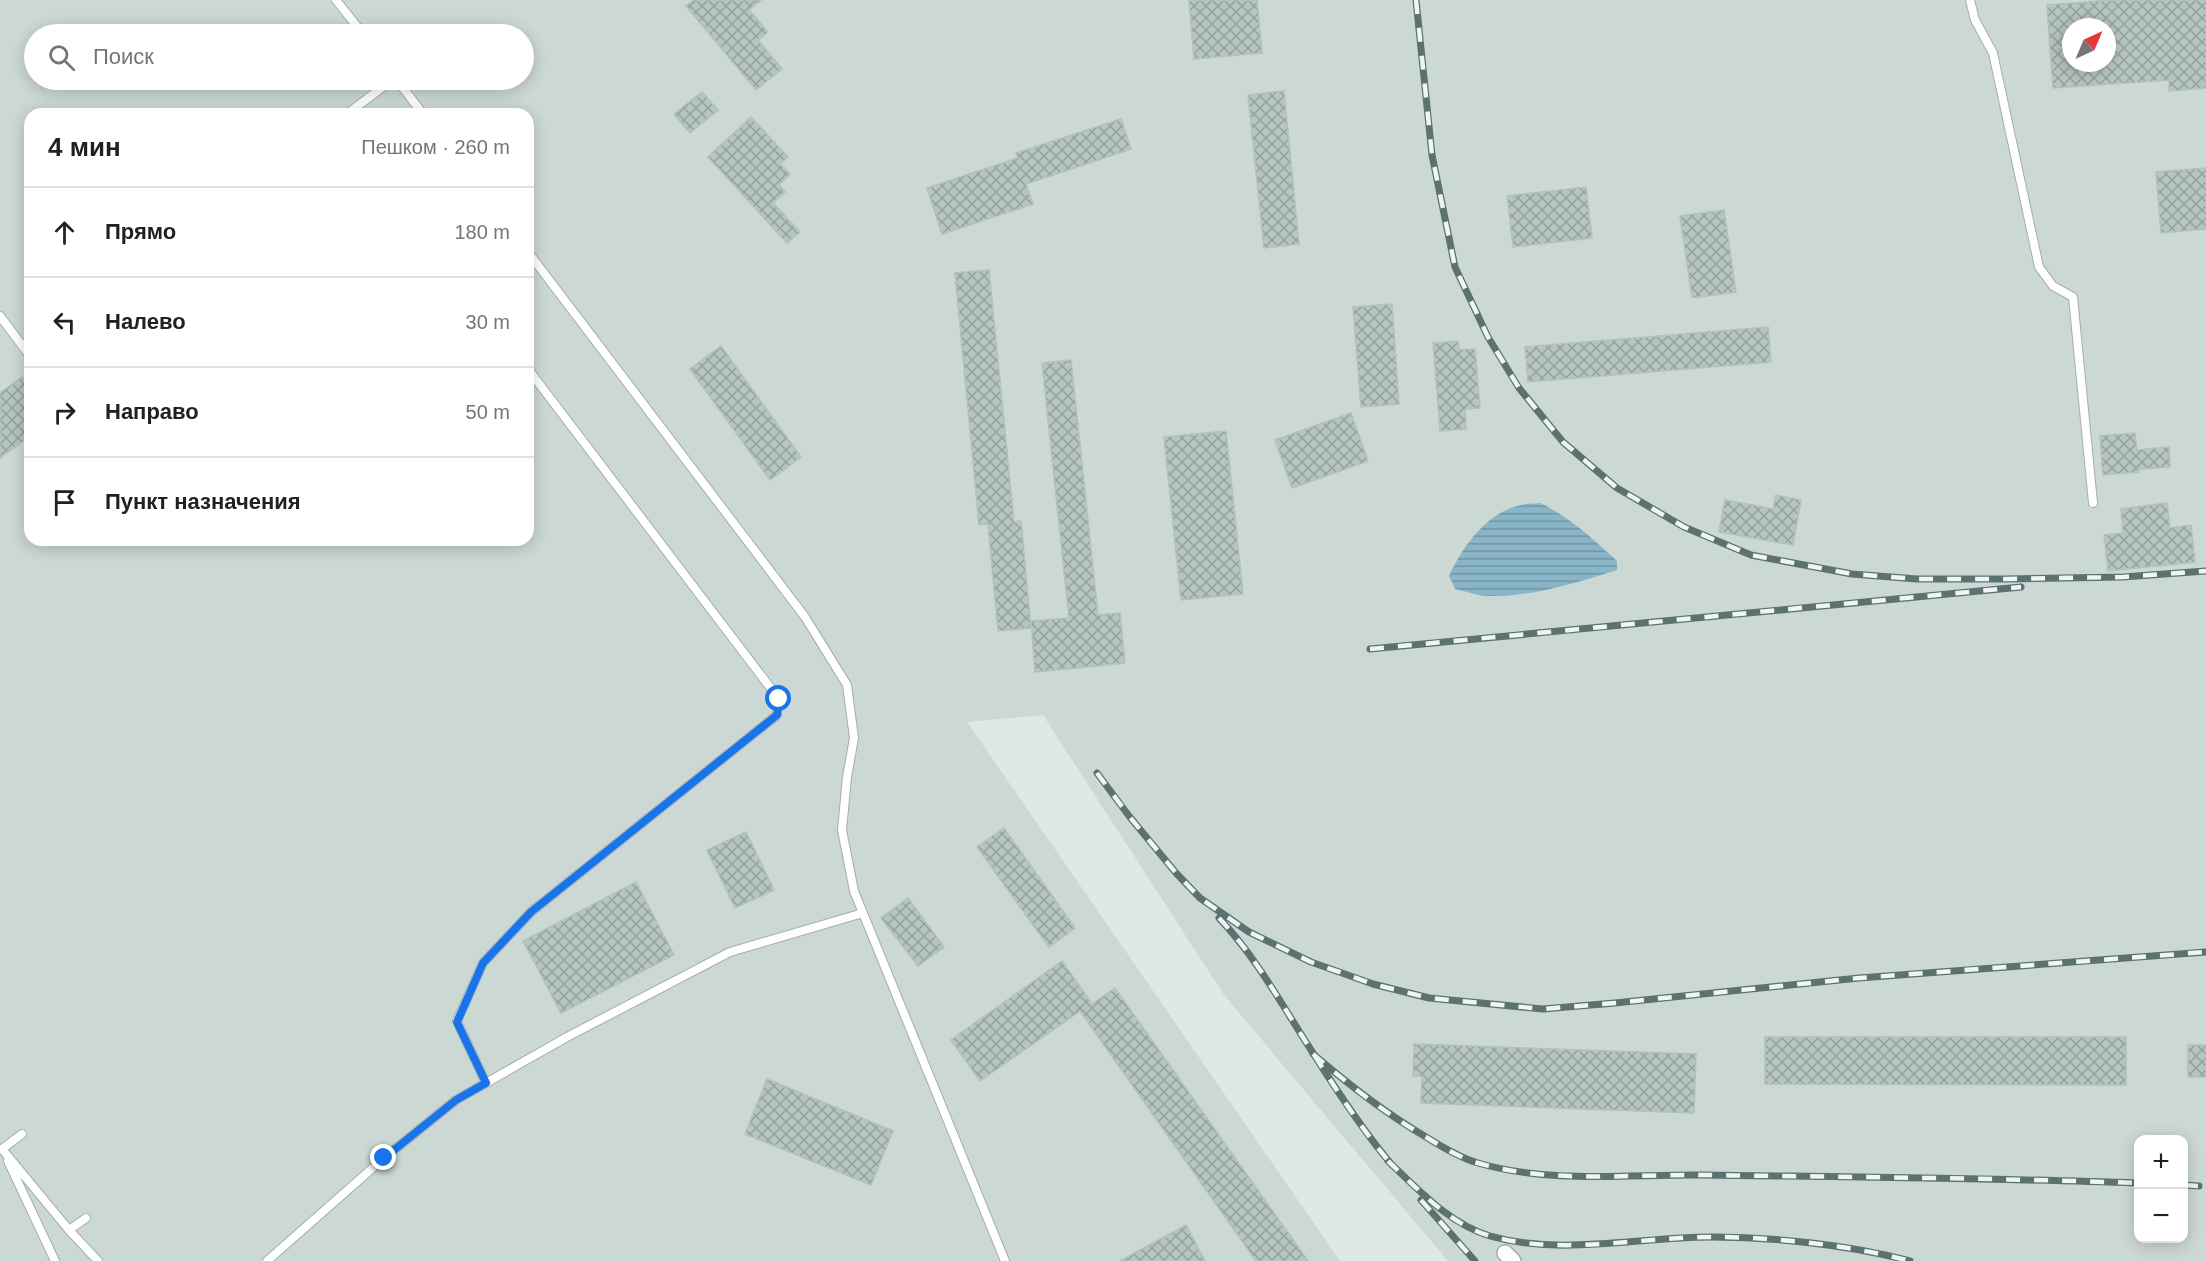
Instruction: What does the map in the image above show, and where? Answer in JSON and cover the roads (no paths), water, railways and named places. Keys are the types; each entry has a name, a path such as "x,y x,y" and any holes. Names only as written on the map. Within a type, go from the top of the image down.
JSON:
{"lane":[{"path":"336,0 355,24"},
{"path":"1970,0 1975,20 1993,53 2039,267 2053,286 2073,297 2093,502"},
{"path":"355,108 381,90"},
{"path":"403,90 418,108"},
{"path":"534,260 806,617 847,685 854,738 847,777 842,830 854,891 1005,1261"},
{"path":"1,318 24,348"},
{"path":"486,1083 457,1022 483,963 531,912 777,715 779,699 534,377"},
{"path":"267,1261 384,1158 456,1100 730,952 863,913"},
{"path":"1,1148 22,1134"},
{"path":"1,1148 69,1230 98,1261"},
{"path":"1,1148 55,1261"},
{"path":"69,1230 86,1218"}],"water":[{"path":"1540,503 1561,515 1590,537 1617,561 1617,570 1537,592 1504,596 1484,596 1455,589 1449,576 1461,553 1478,532 1497,515 1509,509 1523,504"}],"railway":[{"path":"1416,0 1432,155 1455,267 1488,337 1519,388 1563,442 1617,488 1684,527 1751,555 1852,574 1917,579 2006,579 2123,577 2206,571"},
{"path":"1370,649 2021,587"},
{"path":"1097,773 1176,873 1200,898 1249,932 1311,962 1373,984 1429,998 1543,1009 1859,978 2206,952"},
{"path":"1219,918 1258,966 1341,1096 1392,1165"},
{"path":"1313,1054 1354,1088 1438,1145 1471,1161 1505,1170 1562,1176 1704,1175 2134,1183"},
{"path":"1388,1161 1423,1194 1461,1223 1490,1236 1517,1242 1572,1245 1684,1238 1761,1238 1837,1246 1910,1261"},
{"path":"2188,1185 2199,1186"},
{"path":"1421,1200 1475,1261"}]}
